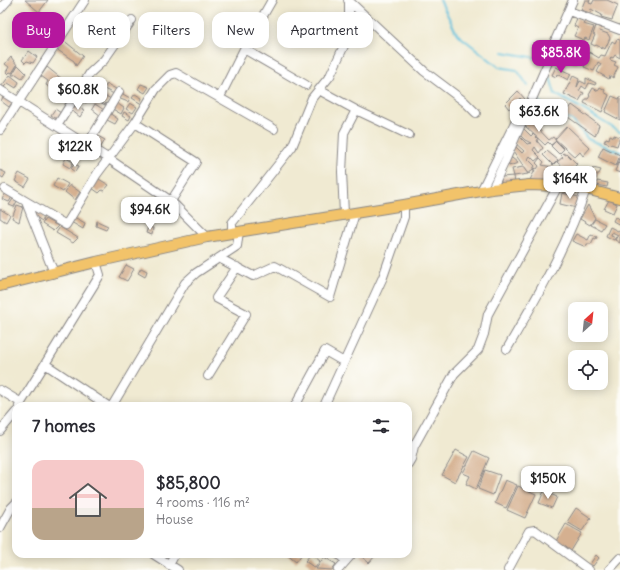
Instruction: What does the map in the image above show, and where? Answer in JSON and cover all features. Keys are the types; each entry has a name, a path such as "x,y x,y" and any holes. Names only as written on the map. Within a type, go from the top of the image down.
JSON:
{"main road":[{"path":"0,286 96,262 207,237 492,189 529,185 558,186 586,189 620,198"}],"street":[{"path":"0,9 8,0"},
{"path":"0,130 85,0"},
{"path":"220,97 244,49 272,0"},
{"path":"114,402 185,283 237,246 236,232 232,222 292,147 312,98 330,76 349,35 348,0"},
{"path":"348,0 424,71 465,102 476,113"},
{"path":"492,189 546,67 550,52 573,0"},
{"path":"569,11 620,30"},
{"path":"58,126 90,73 104,60 132,20"},
{"path":"244,49 306,85"},
{"path":"481,191 512,130 546,57 550,52"},
{"path":"5,189 66,225 97,174 135,123 156,89 170,75 176,73 274,129"},
{"path":"0,90 109,159 171,201 207,237"},
{"path":"319,90 356,110 409,135"},
{"path":"87,145 119,92"},
{"path":"344,214 342,172 344,133 356,110"},
{"path":"135,123 196,162 171,201"},
{"path":"412,455 414,446 454,374 478,350 484,334 488,314 558,186"},
{"path":"507,348 554,265 578,215 586,189"},
{"path":"26,202 54,273"},
{"path":"326,402 383,277 404,217 404,205"},
{"path":"219,258 253,276 275,266 330,297 355,213"},
{"path":"21,402 100,275 96,262"},
{"path":"208,376 246,314 216,298 237,267"},
{"path":"297,402 326,351 344,362"},
{"path":"45,364 102,402"},
{"path":"0,390 17,402"},
{"path":"0,431 12,417"},
{"path":"0,528 12,507"},
{"path":"508,570 529,531 535,530 589,570"},
{"path":"159,558 178,570"},
{"path":"169,565 173,558"},
{"path":"338,570 348,558"},
{"path":"609,570 620,558"}],"building":[{"path":"25,0 48,0 39,12"},
{"path":"585,0 590,0 589,3 592,4 594,0 607,0 618,5 612,20 601,17 602,15 591,9 590,13 581,10"},
{"path":"577,18 585,21 583,24 594,27 589,40 585,38 584,40 574,36 578,28 574,26"},
{"path":"596,26 601,28 600,31 608,34 610,38 605,49 602,47 601,49 596,45 591,44 595,35 593,34"},
{"path":"617,39 620,40 620,58 615,55 613,58 611,57 610,60 616,62 614,65 618,67 613,78 610,76 609,79 597,72 601,64 598,62 594,71 584,67 589,52 599,58 601,55 605,56 612,41 615,43"},
{"path":"568,40 574,43 573,45 577,47 576,50 579,47 584,50 580,62 578,61 576,64 565,58 569,49 564,47"},
{"path":"65,41 83,56 76,66 74,61 56,49 65,48"},
{"path":"29,51 37,57 33,63 27,61 25,63 22,60"},
{"path":"11,57 17,65 12,73 10,72 8,74 6,72 9,67 5,64"},
{"path":"18,65 26,73 22,78 16,74 12,75"},
{"path":"47,67 63,80 57,88 54,86 52,89 46,85 48,81 41,76"},
{"path":"556,67 571,74 568,80 557,74 556,77 552,75"},
{"path":"10,75 19,82 16,88 8,83 3,88 1,87"},
{"path":"573,76 579,79 577,87 580,81 586,84 586,78 596,83 595,85 589,83 586,89 582,86 579,91 584,93 579,101 564,94"},
{"path":"107,84 116,89 114,94 104,89"},
{"path":"141,84 149,87 145,93 138,89"},
{"path":"600,87 609,95 602,112 584,103 590,96 589,95 593,88 598,91"},
{"path":"83,91 91,95 86,103 79,98"},
{"path":"518,91 525,99 523,101 520,98 516,102 519,105 517,107 513,105 509,109 505,104"},
{"path":"121,93 130,98 128,102 118,98"},
{"path":"102,94 111,99 108,104 106,103 105,105 100,102"},
{"path":"135,94 142,98 140,103 132,98"},
{"path":"4,95 13,101 9,107 1,101"},
{"path":"612,96 619,99 620,97 620,120 605,112"},
{"path":"115,102 124,108 121,114 111,108"},
{"path":"130,103 137,107 133,113 126,109"},
{"path":"95,104 104,110 101,116 92,109"},
{"path":"74,105 84,110 80,117 71,110"},
{"path":"572,105 599,125 595,136 565,115"},
{"path":"55,109 61,113 57,119 51,115"},
{"path":"124,112 131,116 129,120 122,116"},
{"path":"109,113 118,119 115,124 105,119"},
{"path":"529,119 549,140 553,137 556,141 551,145 548,142 545,145 524,125"},
{"path":"567,126 590,148 583,156 580,152 575,157 555,139"},
{"path":"523,128 531,136 533,134 538,139 537,141 543,148 539,153 535,147 533,150 540,157 535,161 530,156 528,159 535,166 529,174 511,148 514,145 522,153 524,151 514,142 519,136 527,144 531,143 525,140 518,133"},
{"path":"96,135 105,140 101,147 92,142"},
{"path":"610,135 620,137 617,146 604,142 606,138 609,139"},
{"path":"556,141 564,149 559,154 551,146"},
{"path":"603,147 620,155 616,166 598,157"},
{"path":"547,151 558,160 553,165 543,155"},
{"path":"563,153 566,155 567,154 577,164 569,173 557,162 563,157 561,155"},
{"path":"66,158 73,162 70,168 63,164"},
{"path":"512,158 518,163 509,166 507,160"},
{"path":"540,158 544,162 542,165 562,169 561,176 564,177 563,187 529,182 535,170 533,170 534,168 537,169 539,166 536,163"},
{"path":"620,159 620,173 615,171"},
{"path":"74,164 79,166 75,172 71,169"},
{"path":"523,167 528,174 514,176 512,169"},
{"path":"593,168 601,170 599,174 597,174 596,179 591,177"},
{"path":"0,170 6,173 3,178 0,176"},
{"path":"19,173 30,179 25,187 15,181"},
{"path":"514,176 515,184 501,185 501,177"},
{"path":"57,178 68,184 63,192 53,186"},
{"path":"97,178 109,185 104,191 102,190 99,193 92,188"},
{"path":"597,181 608,183 607,187 596,185"},
{"path":"70,185 80,192 75,200 65,192"},
{"path":"6,193 12,197 9,202 2,199"},
{"path":"562,193 579,197 577,208 560,204"},
{"path":"13,199 17,201 14,207 9,205"},
{"path":"609,200 617,204 613,213 604,209"},
{"path":"17,205 23,207 19,222 12,218"},
{"path":"588,205 595,218 590,225 580,219"},
{"path":"0,209 10,215 6,222 0,218"},
{"path":"35,211 44,216 42,221 33,215"},
{"path":"74,217 85,223 83,229 71,222"},
{"path":"615,217 620,219 620,225 613,221"},
{"path":"45,219 58,226 53,231 42,224"},
{"path":"595,219 605,224 601,230 591,225"},
{"path":"97,221 108,226 106,230 96,226"},
{"path":"60,227 78,238 73,243 56,233"},
{"path":"148,227 153,228 152,235 146,233"},
{"path":"610,227 620,232 620,243 615,240 618,235 612,232 611,235 616,237 614,240 606,236"},
{"path":"576,234 588,240 591,234 597,237 596,239 594,238 591,244 587,244 586,247 572,241"},
{"path":"126,265 134,269 127,281 119,277"},
{"path":"141,268 147,271 145,277 138,273"},
{"path":"456,450 469,457 455,482 442,475"},
{"path":"474,451 489,458 476,489 466,484 470,476 463,473"},
{"path":"485,470 500,475 493,495 478,489"},
{"path":"505,480 517,485 506,508 495,503"},
{"path":"518,486 536,494 525,518 507,510"},
{"path":"544,491 557,497 552,508 539,503"},
{"path":"576,508 591,518 582,531 567,522"},
{"path":"566,524 582,533 571,551 556,541"},
{"path":"596,555 599,558 593,566 590,564"},
{"path":"291,558 299,558 296,562"},
{"path":"308,558 316,558 320,561 315,568 305,561"},
{"path":"323,558 336,564 332,570 316,569"},
{"path":"363,558 373,558 369,563"}],"waterway":[{"path":"440,0 457,34 499,67 517,70 528,86"},
{"path":"503,52 537,58"},
{"path":"550,77 555,94 620,132"},
{"path":"539,100 548,113 572,120 588,139 620,152"}]}
